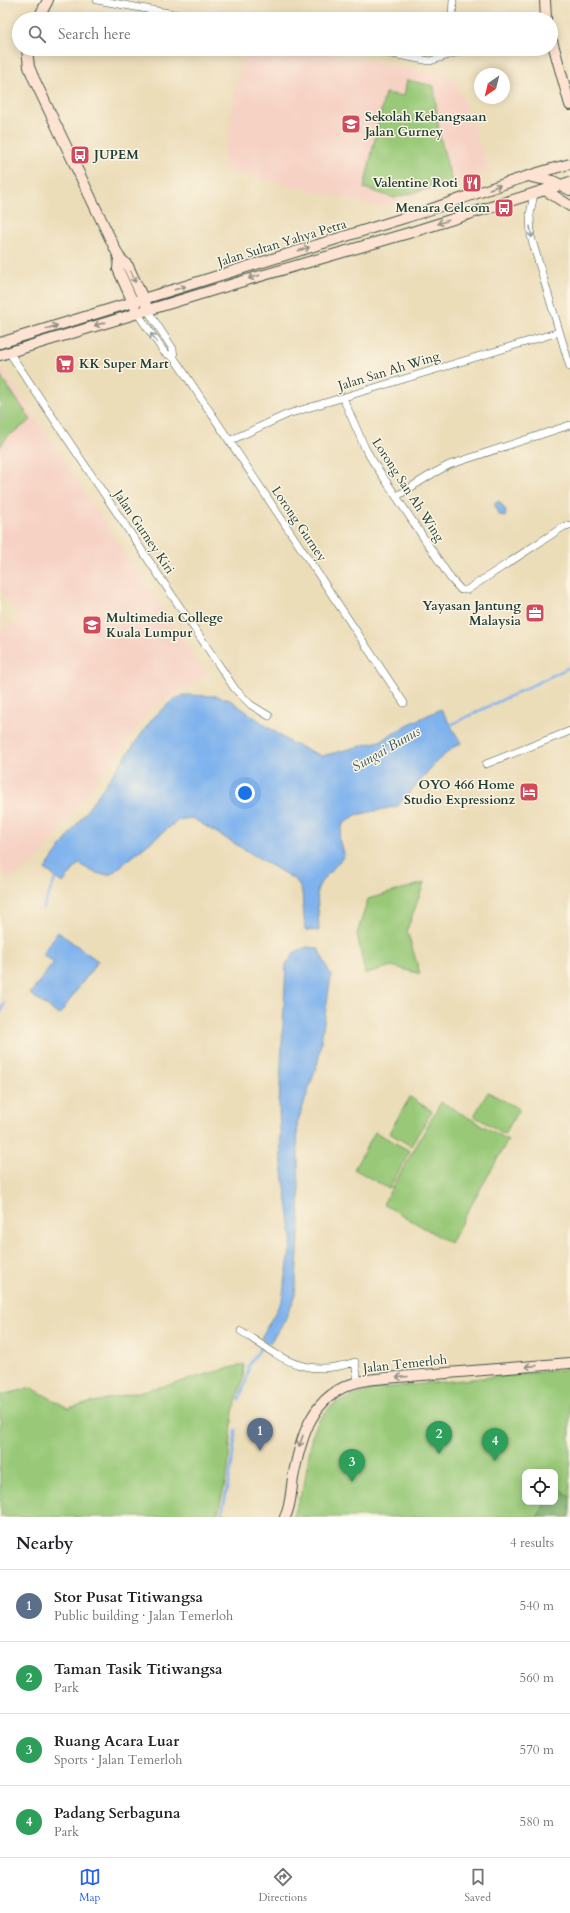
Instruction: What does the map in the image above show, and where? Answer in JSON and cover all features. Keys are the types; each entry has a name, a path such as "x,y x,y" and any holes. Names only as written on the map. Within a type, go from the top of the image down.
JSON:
{"main road":[{"path":"42,12 48,0"},
{"path":"546,0 546,12"},
{"path":"28,56 29,67 34,79 118,257 128,266 148,311"},
{"path":"556,56 570,105"},
{"name":"Jalan Sultan Yahya Petra","path":"0,343 412,216 524,176 570,164"},
{"path":"524,176 543,178 568,186"},
{"name":"Jalan Sultan Yahya Petra","path":"4,353 441,223 534,193 568,186"},
{"path":"545,190 570,206"},
{"path":"118,257 118,269 138,314"},
{"name":"Jalan Temerloh","path":"285,1517 288,1513 299,1447 306,1426 318,1407 329,1397 358,1382 570,1363"}],"street":[{"path":"98,0 163,12"},
{"path":"452,12 453,0"},
{"path":"403,56 430,61 441,56"},
{"path":"534,193 530,220 531,236 570,367"},
{"name":"Lorong Gurney","path":"148,311 173,349 174,358"},
{"name":"Lorong Gurney","path":"138,314 164,352 174,358 404,703"},
{"name":"Jalan San Ah Wing","path":"229,441 288,414 560,332"},
{"name":"Jalan Gurney Kiri","path":"4,353 235,689 251,705 269,716"},
{"name":"Lorong San Ah Wing","path":"344,398 365,448 451,579 462,590 467,590 570,525"},
{"path":"397,496 446,466 570,425"},
{"path":"486,764 570,731"},
{"path":"240,1331 288,1362 312,1368 343,1366 355,1362 358,1382"}],"shaded area":[{"name":"Sekolah Kebangsaan Jalan Gurney","path":"242,56 340,56 455,78 489,170 382,207 222,170"},
{"name":"Multimedia College Kuala Lumpur","path":"1,366 207,676 153,707 38,859 8,881 0,867 0,629 20,620 0,589"}],"green space":[{"path":"407,80 434,86 439,133 452,182 394,198 364,188 385,93 404,96"},
{"path":"0,375 31,420 7,437 0,447"},
{"path":"424,883 407,930 420,974 392,966 365,974 357,934 368,899"},
{"path":"488,1092 519,1109 505,1134 474,1116"},
{"path":"410,1097 432,1111 411,1146 389,1133"},
{"path":"441,1102 508,1140 450,1243 383,1204"},
{"path":"375,1132 410,1151 389,1189 354,1169"},
{"path":"244,1364 243,1379 233,1412 228,1471 217,1517 0,1517 0,1395 32,1388 68,1408 172,1384"},
{"path":"570,1369 570,1517 292,1517 304,1486 312,1435 319,1420 330,1407 338,1402 373,1389"},
{"path":"560,1489 570,1496 570,1517 537,1517 545,1505 558,1505 558,1490"}],"water":[{"path":"499,501 506,511 505,517 498,514 494,504"},
{"path":"184,695 217,696 230,700 291,743 322,756 380,741 409,724 441,709 461,743 437,761 398,806 356,815 343,824 339,839 344,856 321,882 317,890 319,931 305,930 302,892 297,881 192,818 179,820 111,874 94,872 79,863 63,883 45,869 153,718 173,700"},
{"path":"58,932 98,961 59,1015 30,994 54,962 42,954"},
{"path":"307,947 318,948 331,976 318,1062 297,1124 300,1222 295,1297 284,1322 269,1344 261,1338 282,1300 292,1239 281,1157 279,1105 286,965 295,952"}],"waterway":[{"name":"Sungai Bunus","path":"448,726 570,667"},
{"name":"Sungai Bunus","path":"43,908 57,875"},
{"name":"Sungai Bunus","path":"0,1014 5,1002"},
{"path":"239,1400 246,1381 249,1365 265,1342"},
{"path":"221,1517 231,1470 236,1430"}],"place":[{"name":"Sekolah Kebangsaan Jalan Gurney","path":"351,124"},
{"name":"JUPEM","path":"80,155"},
{"name":"Valentine Roti","path":"472,183"},
{"name":"Menara Celcom","path":"504,208"},
{"name":"KK Super Mart","path":"65,364"},
{"name":"Yayasan Jantung Malaysia","path":"535,613"},
{"name":"Multimedia College Kuala Lumpur","path":"92,625"},
{"name":"OYO 466 Home Studio Expressionz","path":"529,792"},
{"name":"Stor Pusat Titiwangsa","path":"260,1451"},
{"name":"Taman Tasik Titiwangsa","path":"439,1454"},
{"name":"Padang Serbaguna","path":"495,1461"},
{"name":"Ruang Acara Luar","path":"352,1482"}]}
